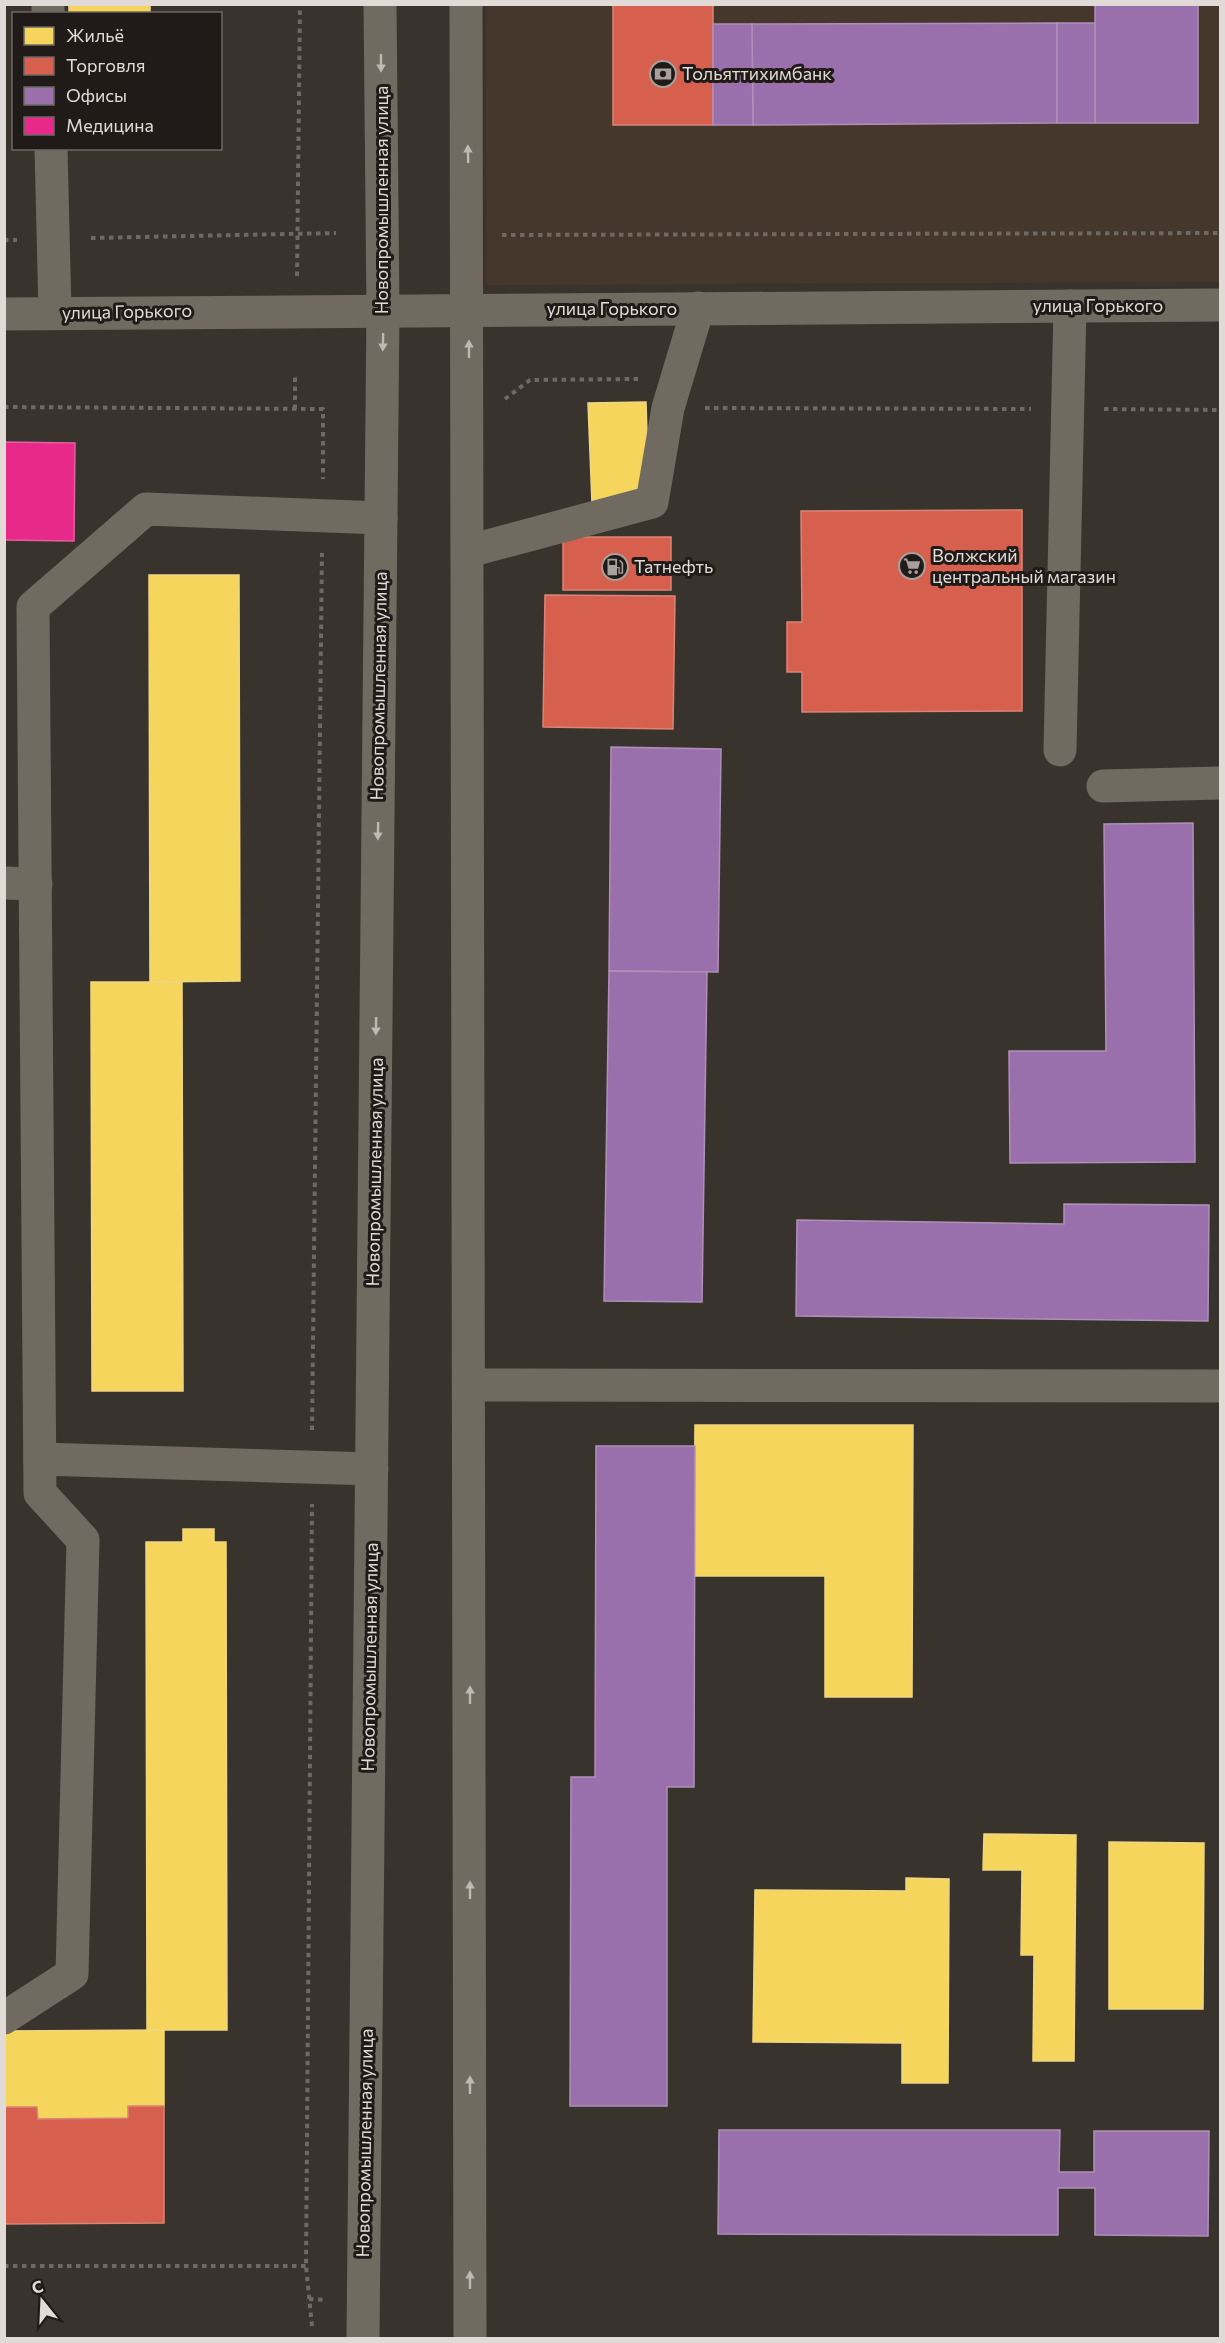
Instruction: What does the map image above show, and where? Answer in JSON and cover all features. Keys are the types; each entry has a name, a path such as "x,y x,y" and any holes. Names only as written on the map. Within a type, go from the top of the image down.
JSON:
{"main road":[{"name":"Новопромышленная улица","path":"363,2338 383,310 381,4"},
{"path":"466,4 469,310 470,2338"},
{"name":"улица Горького","path":"4,314 1221,305"}],"lane":[{"path":"51,150 55,313"},
{"path":"1060,750 1070,306"},
{"path":"469,551 652,502 672,393 698,308"},
{"path":"4,2018 72,1974 83,1540 40,1494 20,884 33,607 146,509 381,518"},
{"path":"1103,786 1221,783"},
{"path":"470,1385 1221,1386"},
{"path":"40,1459 372,1469"}],"path":[{"path":"297,277 300,4"},
{"path":"53,239 336,233"},
{"path":"498,235 1221,233"},
{"path":"295,375 295,409"},
{"path":"504,400 530,380 672,393 1067,409 1221,410"},
{"path":"4,408 323,409 323,480"},
{"path":"312,2326 306,2266 322,552"},
{"path":"4,2266 306,2266"}],"shaded area":[{"path":"486,5 1220,5 1220,282 486,285"}],"building: Жильё":[{"path":"69,4 150,4 150,12 69,12"},
{"path":"646,402 649,501 592,503 588,403"},
{"path":"149,575 239,575 240,981 150,982"},
{"path":"91,982 182,982 183,1391 92,1391"},
{"path":"695,1425 913,1425 912,1697 825,1697 825,1576 694,1576"},
{"path":"183,1529 214,1529 214,1542 226,1542 227,2030 147,2030 146,1542 183,1542"},
{"path":"984,1834 1076,1835 1074,2061 1033,2061 1034,1955 1021,1955 1022,1870 983,1870"},
{"path":"1109,1842 1204,1843 1203,2009 1109,2009"},
{"path":"906,1878 949,1879 948,2083 902,2083 902,2043 753,2042 755,1890 906,1891"},
{"path":"164,2030 164,2106 128,2106 128,2118 38,2119 37,2107 4,2107 4,2031"}],"building: Торговля":[{"name":"Тольяттихимбанк","path":"613,4 713,4 713,125 613,125"},
{"name":"Волжский центральный магазин","path":"1022,510 1022,711 802,712 802,672 787,672 787,622 802,622 801,511"},
{"path":"563,537 671,537 671,590 563,590"},
{"path":"545,595 675,596 673,729 543,727"},
{"path":"128,2106 164,2106 164,2223 4,2224 4,2107 37,2107 38,2119 128,2118"}],"building: Офисы":[{"path":"1095,4 1198,4 1198,123 1095,123"},
{"path":"1057,23 1057,123 753,125 752,24"},
{"path":"1057,23 1095,23 1095,123 1057,123"},
{"path":"713,24 752,24 753,125 713,125"},
{"path":"611,747 721,749 718,972 609,971"},
{"path":"1193,823 1195,1162 1010,1163 1009,1051 1106,1051 1104,824"},
{"path":"609,971 707,972 702,1302 604,1301"},
{"path":"1064,1204 1209,1205 1208,1321 796,1316 797,1220 1064,1224"},
{"path":"596,1446 695,1446 694,1787 667,1787 667,2106 570,2106 571,1777 595,1777"},
{"path":"719,2130 1060,2130 1059,2172 1094,2172 1094,2131 1209,2131 1208,2236 1095,2235 1095,2188 1058,2188 1058,2235 718,2234"}],"building: Медицина":[{"path":"4,442 75,443 74,541 4,540"}],"place":[{"name":"Тольяттихимбанк","path":"663,74"},
{"name":"Волжский центральный магазин","path":"912,566"},
{"name":"Татнефть","path":"615,567"}]}
